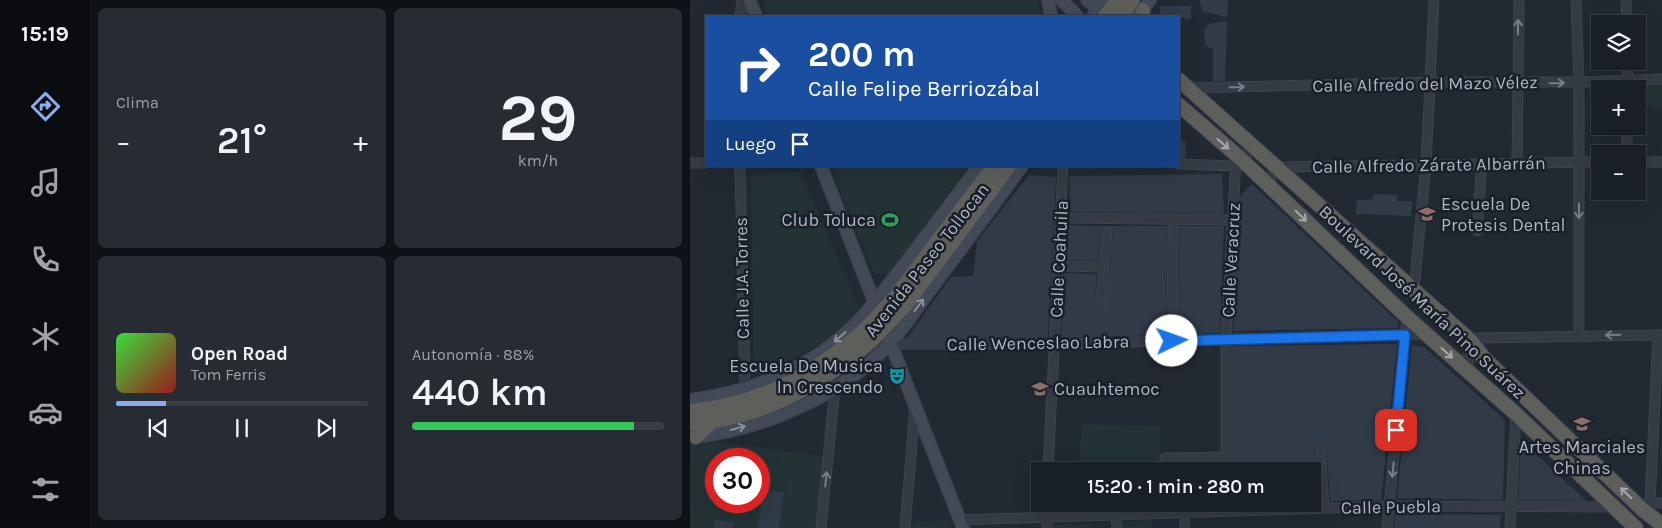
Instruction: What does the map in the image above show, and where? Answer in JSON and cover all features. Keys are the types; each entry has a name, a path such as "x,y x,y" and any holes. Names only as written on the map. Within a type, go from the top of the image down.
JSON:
{"highway":[{"path":"1101,12 1117,0"},
{"path":"1124,15 1142,8"},
{"name":"Boulevard José María Pino Suárez","path":"1183,84 1279,167 1471,341 1483,357 1643,510 1662,525"},
{"name":"Boulevard José María Pino Suárez","path":"1180,106 1239,163 1266,182 1407,317 1516,414 1636,528"},
{"name":"Avenida Paseo Tollocan","path":"900,301 993,167"},
{"name":"Avenida Paseo Tollocan","path":"692,433 711,423 761,409 794,396 844,365 866,337 900,301 1008,167"},
{"name":"Avenida Paseo Tollocan","path":"690,411 725,406 783,386 814,370 866,337"}],"main road":[{"path":"749,0 756,15"},
{"path":"1048,0 1051,15"},
{"path":"1062,0 1076,15"},
{"path":"1087,0 1101,12"},
{"path":"1123,0 1133,6 1142,8"},
{"path":"821,167 890,344 915,402 961,524"},
{"name":"Avenida Paseo Tollocan","path":"690,400 745,390 772,379 820,353 840,338 875,303 978,167"},
{"name":"Avenida Paseo Tollocan","path":"692,433 736,429 771,418 835,388 860,370 890,344 1021,167"}],"street":[{"path":"740,15 742,0"},
{"path":"1414,289 1426,165 1434,0"},
{"path":"1517,163 1519,0"},
{"path":"1576,0 1579,162 1579,336"},
{"path":"1626,0 1627,15"},
{"name":"Calle Alfredo del Mazo Vélez","path":"1646,81 1662,79"},
{"name":"Calle Alfredo del Mazo Vélez","path":"1183,84 1591,83"},
{"path":"1180,164 1239,163 1253,146"},
{"name":"Calle Alfredo Zárate Albarrán","path":"1279,167 1591,162"},
{"path":"1646,162 1662,162"},
{"path":"690,163 705,163"},
{"name":"Calle Veracruz","path":"1226,462 1226,338 1233,220 1239,163"},
{"path":"1477,231 1482,163"},
{"name":"Calle J.A. Torres","path":"740,167 745,390"},
{"name":"Calle Coahuila","path":"1048,462 1062,218 1063,167"},
{"path":"1266,182 1279,167"},
{"path":"1062,218 1233,220"},
{"path":"1172,341 1173,219"},
{"path":"1100,312 1107,232"},
{"path":"1059,266 1104,267"},
{"path":"1387,528 1407,317"},
{"name":"Calle Wenceslao Labra","path":"890,344 1054,344 1426,334"},
{"path":"1468,372 1468,353 1471,341 1477,338 1660,335 1658,418 1650,503 1662,503"},
{"path":"821,528 835,388"},
{"path":"905,528 915,402"},
{"path":"1510,528 1516,414"},
{"path":"1320,445 1324,508"},
{"path":"1165,458 1226,457"},
{"name":"Calle Puebla","path":"1324,508 1389,506 1613,507"},
{"path":"1047,512 1047,528"},
{"name":"Calle Puebla","path":"961,524 1047,517 1192,512"},
{"path":"1184,513 1185,528"},
{"path":"1116,515 1117,528"}],"shaded area":[{"path":"762,0 1038,0 1042,15 768,15"},
{"path":"1662,83 1662,109 1646,108 1646,84"},
{"name":"Club Toluca","path":"830,167 968,167 888,275 874,273"},
{"path":"801,172 858,307 838,334 762,376 754,372 751,174"},
{"path":"1082,424 1160,426 1160,462 1079,462"},
{"path":"721,442 762,448 705,448 705,513 770,513 770,449 824,457 817,528 690,528 690,445"},
{"path":"950,520 953,528 912,528 914,522"},
{"path":"1152,520 1152,528 1119,528 1119,521"},
{"path":"1090,524 1090,528 1051,528 1050,525"}],"building":[{"path":"1199,0 1228,0 1227,17 1203,12"},
{"path":"1160,6 1191,6 1191,19 1180,18 1180,15 1160,15"},
{"path":"1227,21 1225,81 1213,81 1213,49 1205,45 1204,30 1208,24"},
{"path":"1180,140 1186,142 1186,158 1180,158"},
{"path":"1222,174 1224,214 1071,212 1069,176"},
{"path":"1029,175 1056,177 1048,338 907,338 951,277 973,276 977,241"},
{"path":"1252,184 1398,322 1399,328 1233,331 1240,196"},
{"path":"1373,194 1397,195 1397,201 1412,201 1411,216 1356,214 1357,200 1372,200"},
{"path":"1066,225 1107,226 1101,231 1098,261 1065,260"},
{"path":"1108,226 1167,226 1166,335 1061,338 1064,273 1097,274 1094,314 1099,318 1105,315 1113,233"},
{"path":"1179,226 1224,226 1220,333 1178,334"},
{"path":"1397,344 1381,500 1330,501 1326,445 1320,439 1316,440 1314,445 1315,462 1232,462 1232,346"},
{"path":"1412,345 1424,347 1505,420 1503,500 1397,498"},
{"path":"1521,441 1587,501 1518,500"},
{"path":"770,491 784,492 779,528 758,528 760,513 770,513"},
{"path":"1395,514 1501,515 1500,528 1394,528"},
{"path":"715,520 734,522 733,528 714,528"}],"place":[{"name":"Escuela De Protesis Dental","path":"1427,214"},
{"name":"Club Toluca","path":"890,220"},
{"name":"Escuela De Musica In Crescendo","path":"897,376"},
{"name":"Cuauhtemoc","path":"1040,389"},
{"name":"Artes Marciales Chinas","path":"1582,424"}],"route":[{"path":"1172,341 1226,338 1405,335 1396,430"}]}
